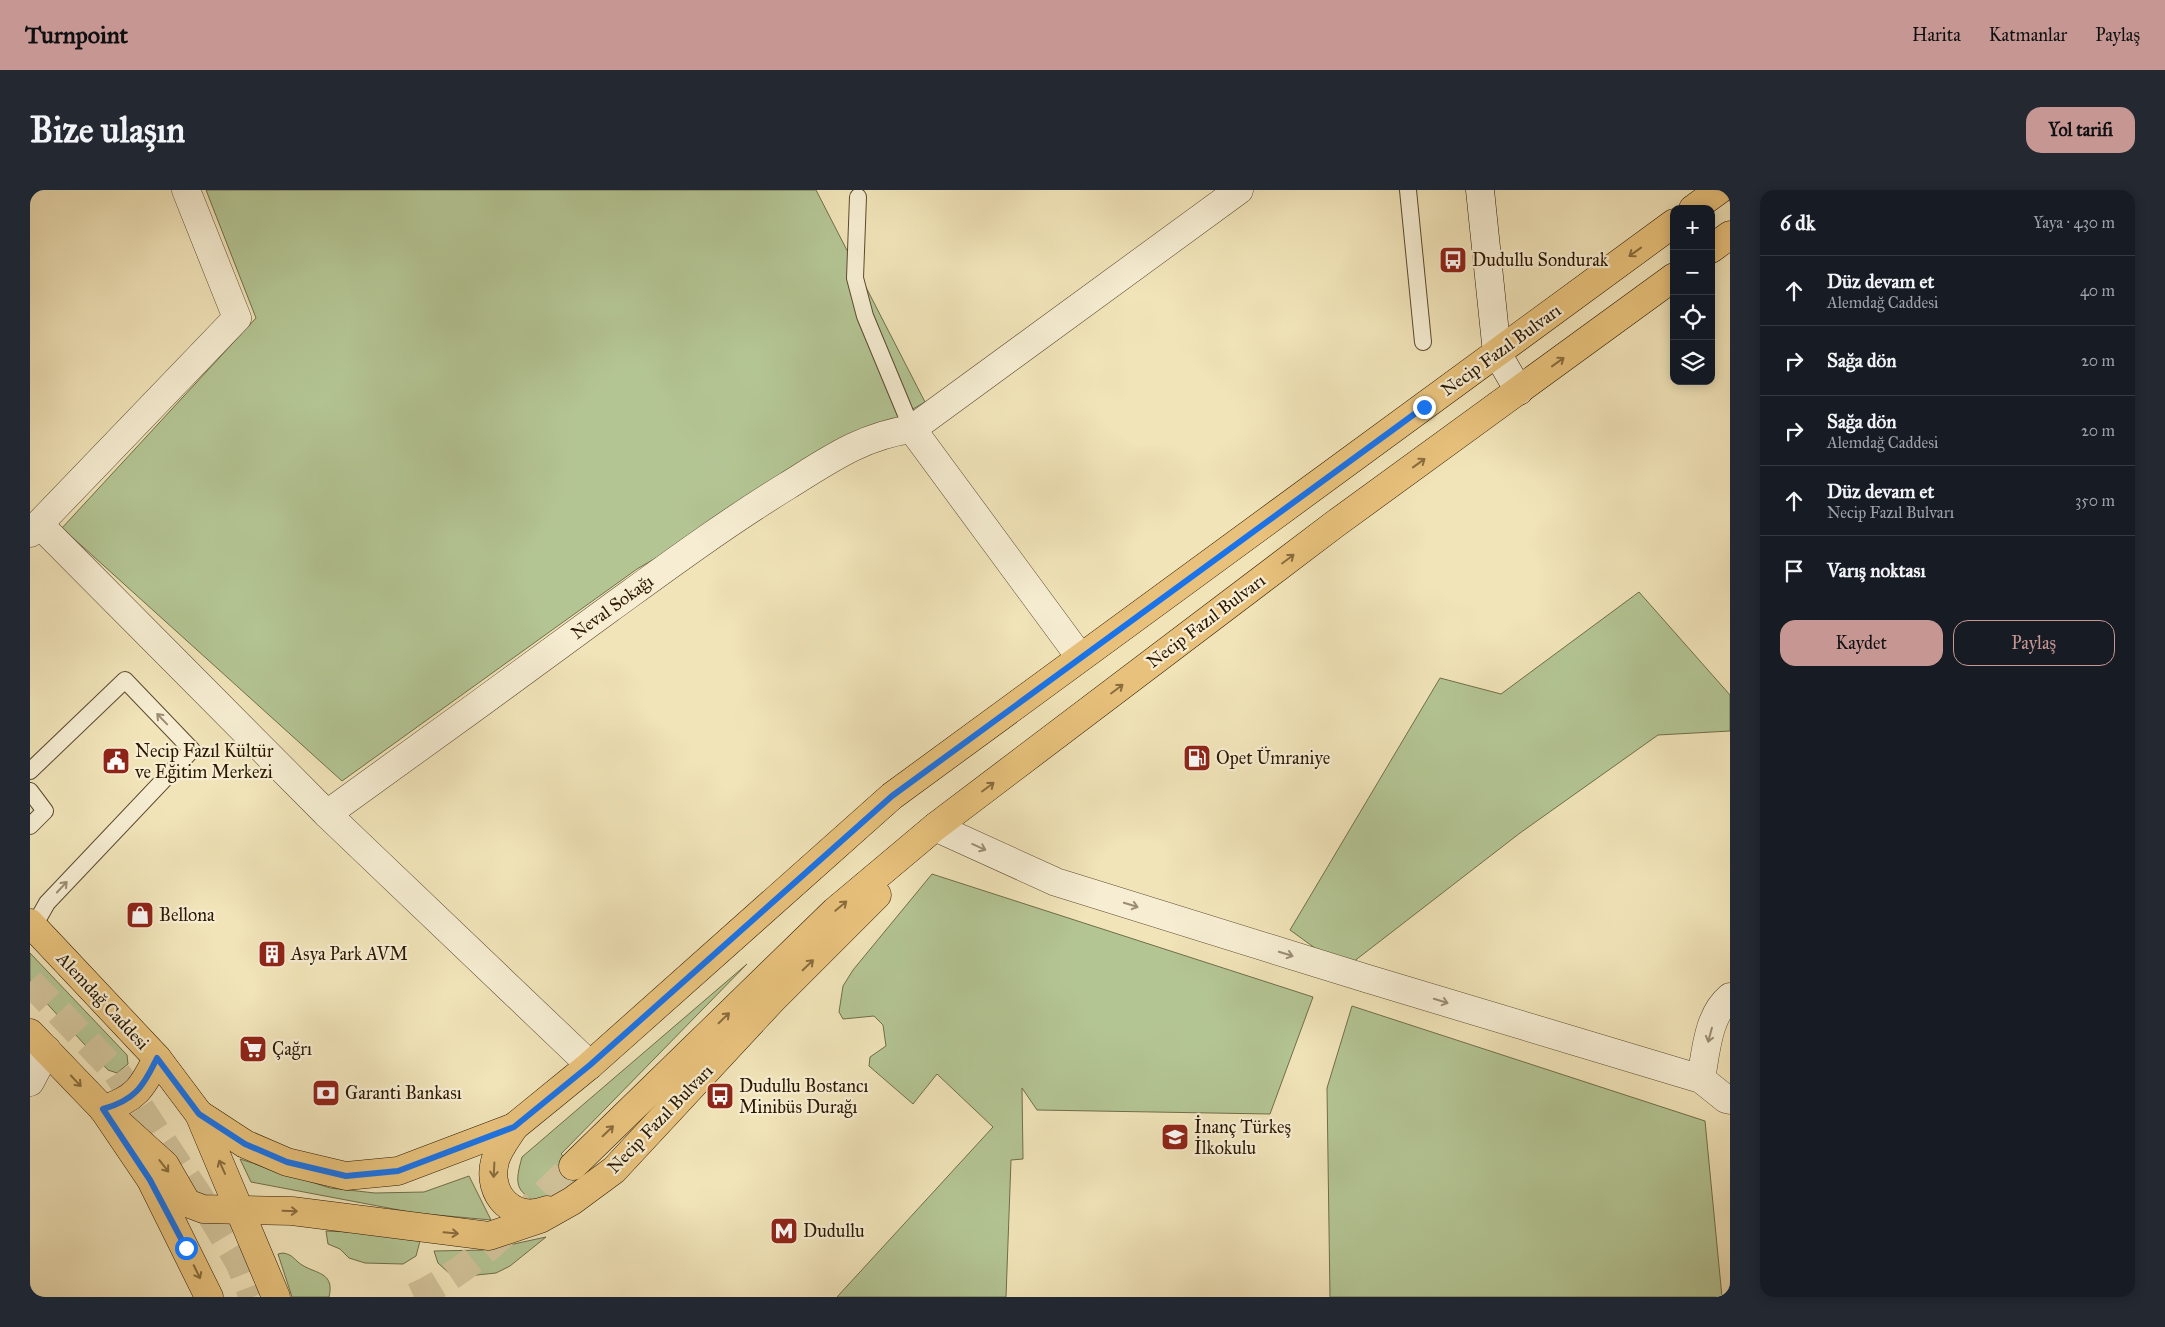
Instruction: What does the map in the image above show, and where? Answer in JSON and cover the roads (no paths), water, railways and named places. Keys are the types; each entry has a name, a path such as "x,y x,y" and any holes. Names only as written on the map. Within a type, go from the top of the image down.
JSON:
{"main road":[{"path":"1698,205 1719,190"},
{"name":"Necip Fazıl Bulvarı","path":"199,1114 245,1144 287,1162 346,1176 398,1171 514,1127 590,1065 892,796 1670,226"},
{"path":"1715,246 1730,235"},
{"name":"Necip Fazıl Bulvarı","path":"573,1166 820,925 935,827 1335,524 1670,280"},
{"name":"Necip Fazıl Bulvarı","path":"103,1109 165,1165 187,1204 203,1210 242,1212 292,1211 489,1236 540,1219 572,1201 614,1170 773,999 870,904 935,827"},
{"name":"Alemdağ Caddesi","path":"32,924 157,1058 199,1114 242,1212 276,1297"},
{"path":"38,1042 103,1109 150,1180 209,1297"},
{"path":"103,1109 119,1105 133,1096 146,1081 157,1058"},
{"path":"514,1127 495,1160 493,1176 497,1191 502,1200 509,1208 521,1213 537,1214 572,1201"}],"street":[{"path":"186,190 237,318 35,529 327,814 590,1065"},
{"path":"1080,657 912,429 1239,190"},
{"path":"1480,190 1498,353 1519,391"},
{"name":"Neval Sokağı","path":"327,814 676,560 762,502 845,450 887,433 912,429"},
{"path":"935,827 1056,882 1365,978 1701,1079 1726,1099 1730,1100"},
{"path":"1701,1079 1710,1031 1720,1005 1730,997"},
{"path":"30,1082 38,1042"}],"lane":[{"path":"1408,190 1423,342"},
{"path":"858,196 855,278 865,316 912,429"},
{"path":"30,771 125,680 192,750 47,903 32,924"},
{"path":"30,791 45,810 30,826"}],"tunnel":[{"path":"30,982 117,1073 206,1207 239,1262 253,1297"},
{"path":"414,1297 459,1271 479,1255 573,1166"}],"place":[{"name":"Dudullu Sondurak","path":"1453,260"},
{"name":"Opet Ümraniye","path":"1197,758"},
{"name":"Necip Fazıl Kültür ve Eğitim Merkezi","path":"116,761"},
{"name":"Bellona","path":"140,915"},
{"name":"Asya Park AVM","path":"272,954"},
{"name":"Çağrı","path":"253,1049"},
{"name":"Garanti Bankası","path":"326,1093"},
{"name":"Dudullu Bostancı Minibüs Durağı","path":"720,1096"},
{"name":"İnanç Türkeş İlkokulu","path":"1175,1137"},
{"name":"Dudullu","path":"784,1231"}]}
